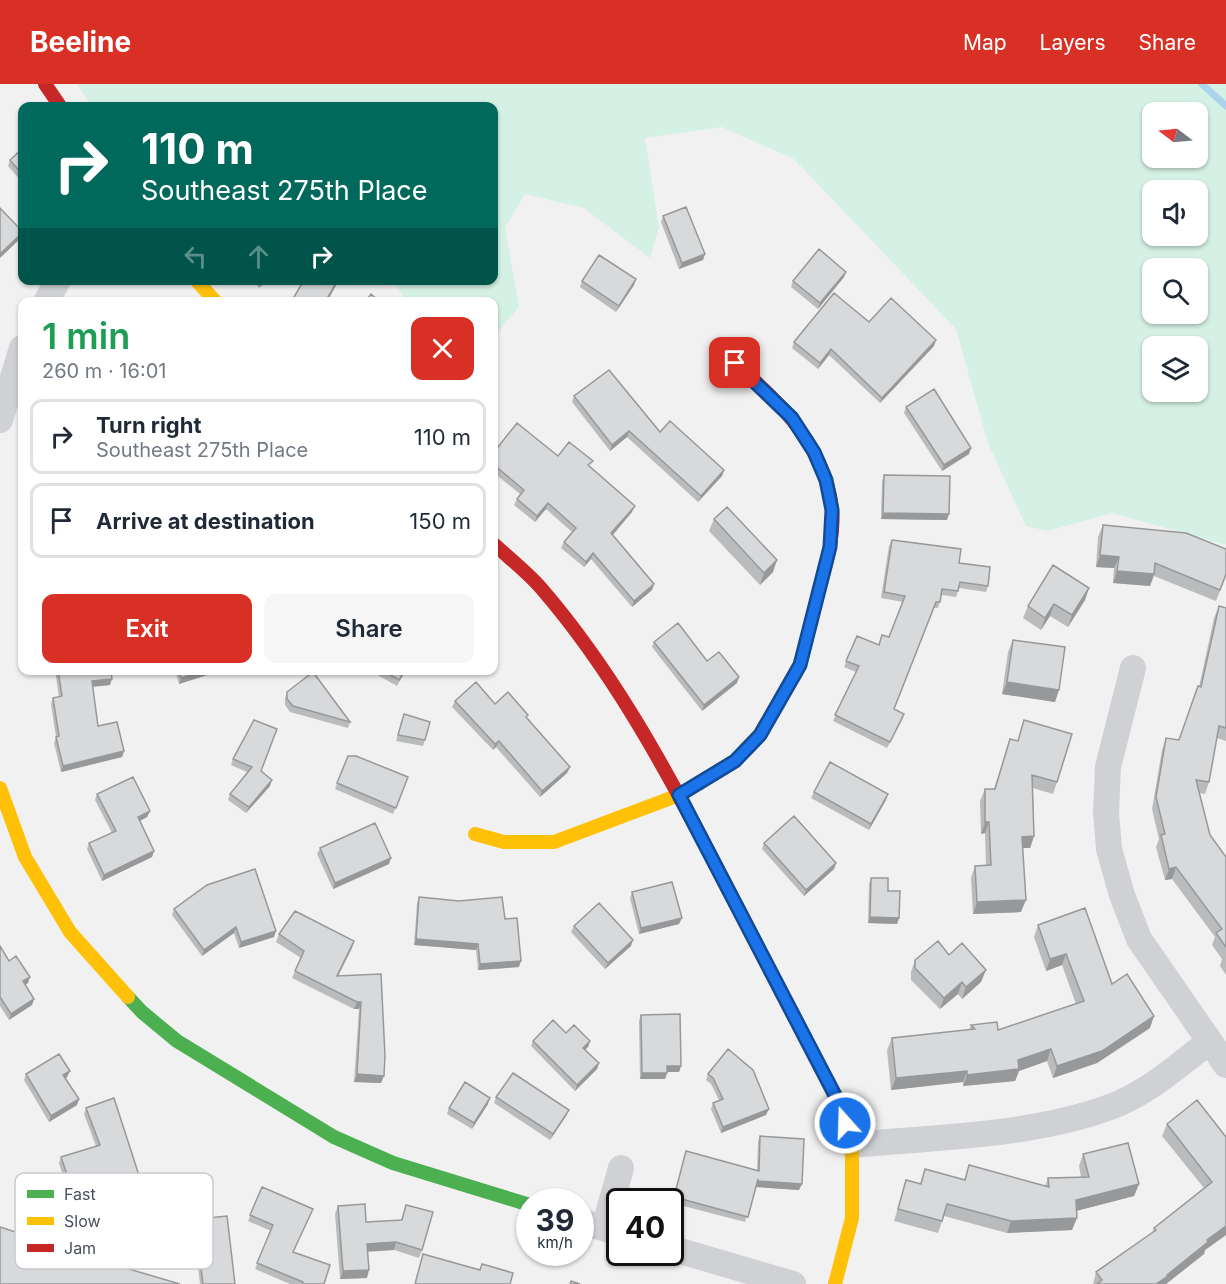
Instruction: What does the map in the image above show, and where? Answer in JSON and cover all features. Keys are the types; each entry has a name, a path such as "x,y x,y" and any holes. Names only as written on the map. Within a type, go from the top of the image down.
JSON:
{"street":[{"path":"45,84 57,102"},
{"path":"201,285 211,297"},
{"path":"475,834 504,843 554,842 679,795 735,761 760,735 800,665 830,547 832,510 826,480 814,452 792,418 749,375 720,351"},
{"path":"0,420 18,361"},
{"path":"498,548 539,586 586,644 613,684 679,795 838,1101 852,1145 852,1218 836,1284"},
{"path":"1133,668 1108,767 1106,812 1109,849 1122,895 1139,939 1226,1065"},
{"path":"0,788 25,857 70,932 142,1012 177,1041 334,1137 393,1163 516,1201"},
{"path":"852,1145 1012,1130 1058,1122 1111,1107 1144,1090 1209,1042"},
{"path":"601,1227 621,1167"},
{"path":"684,1252 794,1284"}],"green space":[{"path":"77,84 1226,84 1226,545 1112,513 1048,531 1026,526 988,443 956,329 794,159 722,127 645,138 659,227 650,258 584,208 525,194 505,228 519,307 498,331 498,297 404,297 396,285 498,285 498,102 89,102"}],"building":[{"path":"18,153 18,169 10,160"},
{"path":"686,207 705,254 682,263 663,216"},
{"path":"0,208 18,227 18,237 0,254"},
{"path":"819,249 846,272 820,303 793,281"},
{"path":"599,255 636,279 619,306 582,281"},
{"path":"301,285 335,285 328,297 294,297"},
{"path":"834,293 869,322 891,298 936,340 882,398 831,349 820,363 794,342"},
{"path":"609,370 660,432 670,421 724,470 701,496 629,431 612,445 574,396"},
{"path":"934,389 971,448 944,465 906,407"},
{"path":"517,423 558,456 569,442 593,461 588,465 635,506 611,533 654,584 634,601 593,553 586,562 564,542 576,528 548,503 537,516 517,499 524,490 498,468 498,447"},
{"path":"884,475 950,476 949,514 883,513"},
{"path":"727,507 777,560 764,573 714,519"},
{"path":"1103,525 1186,533 1226,549 1226,574 1220,590 1155,563 1154,574 1117,571 1119,557 1100,555"},
{"path":"892,540 961,549 959,563 990,567 988,586 960,582 958,591 942,589 940,602 936,602 894,709 904,714 890,742 835,715 859,666 846,661 857,636 879,645 882,635 889,637 905,596 884,592"},
{"path":"1053,565 1089,588 1072,615 1054,604 1045,618 1028,606"},
{"path":"1219,606 1226,608 1226,728 1219,726 1209,782 1196,780 1210,835 1226,857 1226,947 1216,933 1222,929 1176,867 1169,869 1161,835 1165,834 1156,797 1166,738 1179,740 1198,686 1201,687"},
{"path":"678,623 707,661 719,652 739,677 704,705 654,642"},
{"path":"1013,640 1065,647 1059,690 1007,682"},
{"path":"59,675 112,675 112,679 92,681 98,726 117,722 124,751 63,766 56,737 59,736 53,698 62,696"},
{"path":"309,675 315,675 350,722 293,706 287,699 287,692"},
{"path":"390,675 402,675 399,680"},
{"path":"476,682 495,704 508,692 528,715 526,717 570,767 542,791 499,741 495,744 455,701"},
{"path":"404,714 430,722 425,740 398,735"},
{"path":"254,720 277,729 261,771 272,780 249,807 230,794 252,767 233,759"},
{"path":"1024,720 1072,734 1057,782 1032,775 1034,836 1022,837 1026,900 977,902 975,866 991,865 989,822 985,822 985,789 995,789 1010,739 1018,741"},
{"path":"348,756 356,756 408,777 396,808 337,783"},
{"path":"830,762 888,794 871,824 814,792"},
{"path":"133,777 150,811 138,817 154,851 104,875 89,843 116,831 97,794"},
{"path":"794,816 836,863 806,890 764,843"},
{"path":"375,823 391,858 335,883 320,848"},
{"path":"255,869 276,931 241,942 236,927 204,950 174,909 207,885"},
{"path":"871,878 888,878 888,891 900,891 899,918 870,917"},
{"path":"672,882 682,918 641,928 632,892"},
{"path":"419,897 459,901 502,897 505,919 517,918 521,961 480,964 478,944 416,939"},
{"path":"599,903 633,940 608,963 574,926"},
{"path":"1085,908 1112,984 1127,974 1154,1016 1102,1051 1057,1066 1051,1049 1018,1060 1019,1069 967,1075 967,1071 896,1078 892,1038 975,1029 971,1025 997,1022 998,1030 1084,1001 1066,954 1050,959 1038,925"},
{"path":"295,911 354,941 337,976 381,974 384,1076 357,1074 361,1002 295,971 304,951 279,934"},
{"path":"938,941 949,955 962,943 986,970 966,987 962,982 944,998 915,968 915,960"},
{"path":"0,946 9,961 16,956 30,977 23,981 34,999 11,1014 0,997"},
{"path":"680,1014 681,1066 667,1066 667,1073 642,1073 641,1015"},
{"path":"553,1020 566,1033 574,1025 590,1041 583,1048 599,1063 577,1085 533,1041"},
{"path":"728,1049 753,1070 769,1109 723,1127 713,1103 723,1099 713,1078 708,1074"},
{"path":"59,1054 70,1071 63,1075 79,1099 51,1116 26,1074"},
{"path":"513,1073 569,1110 553,1134 496,1097"},
{"path":"465,1082 490,1098 474,1123 449,1108"},
{"path":"114,1098 138,1173 67,1173 61,1157 100,1145 86,1108"},
{"path":"1197,1100 1226,1137 1226,1226 1156,1284 1097,1284 1102,1280 1096,1272 1156,1230 1154,1228 1212,1182 1167,1124"},
{"path":"760,1136 804,1139 802,1184 758,1181 758,1179 748,1217 684,1200 684,1188 676,1188 686,1151 759,1171"},
{"path":"1128,1143 1139,1184 1076,1200 1077,1218 1011,1221 947,1204 942,1221 898,1209 906,1180 921,1184 925,1169 965,1180 969,1165 1049,1187 1048,1178 1089,1177 1083,1154"},
{"path":"262,1187 313,1209 293,1252 330,1265 324,1284 302,1284 303,1282 257,1263 273,1225 250,1215"},
{"path":"365,1204 366,1222 402,1220 406,1205 433,1212 422,1250 396,1242 367,1244 369,1270 343,1271 338,1206"},
{"path":"227,1216 235,1284 203,1284 201,1269 213,1269 213,1217"},
{"path":"0,1227 15,1232 15,1269 129,1269 180,1284 0,1284"},
{"path":"423,1254 480,1270 482,1264 513,1273 510,1284 415,1284"}],"waterway":[{"path":"1202,84 1226,106"}],"traffic: fast":[{"path":"128,997 142,1012 177,1041 334,1137 393,1163 516,1201"}],"traffic: slow":[{"path":"201,285 211,297"},
{"path":"475,834 504,842 554,842 679,795 735,761 760,734 800,665 819,590"},
{"path":"0,788 25,857 70,932 128,997"},
{"path":"712,858 838,1101 852,1145 852,1218 835,1284"}],"traffic: jam":[{"path":"45,84 57,102"},
{"path":"720,351 757,383 792,419 818,461 827,483 833,518 829,550 819,590"},
{"path":"498,548 541,588 613,684 655,753 712,858"}],"route":[{"path":"735,363 792,418 814,452 826,480 832,510 830,547 800,665 760,735 735,761 679,795 838,1101 845,1123"}]}
